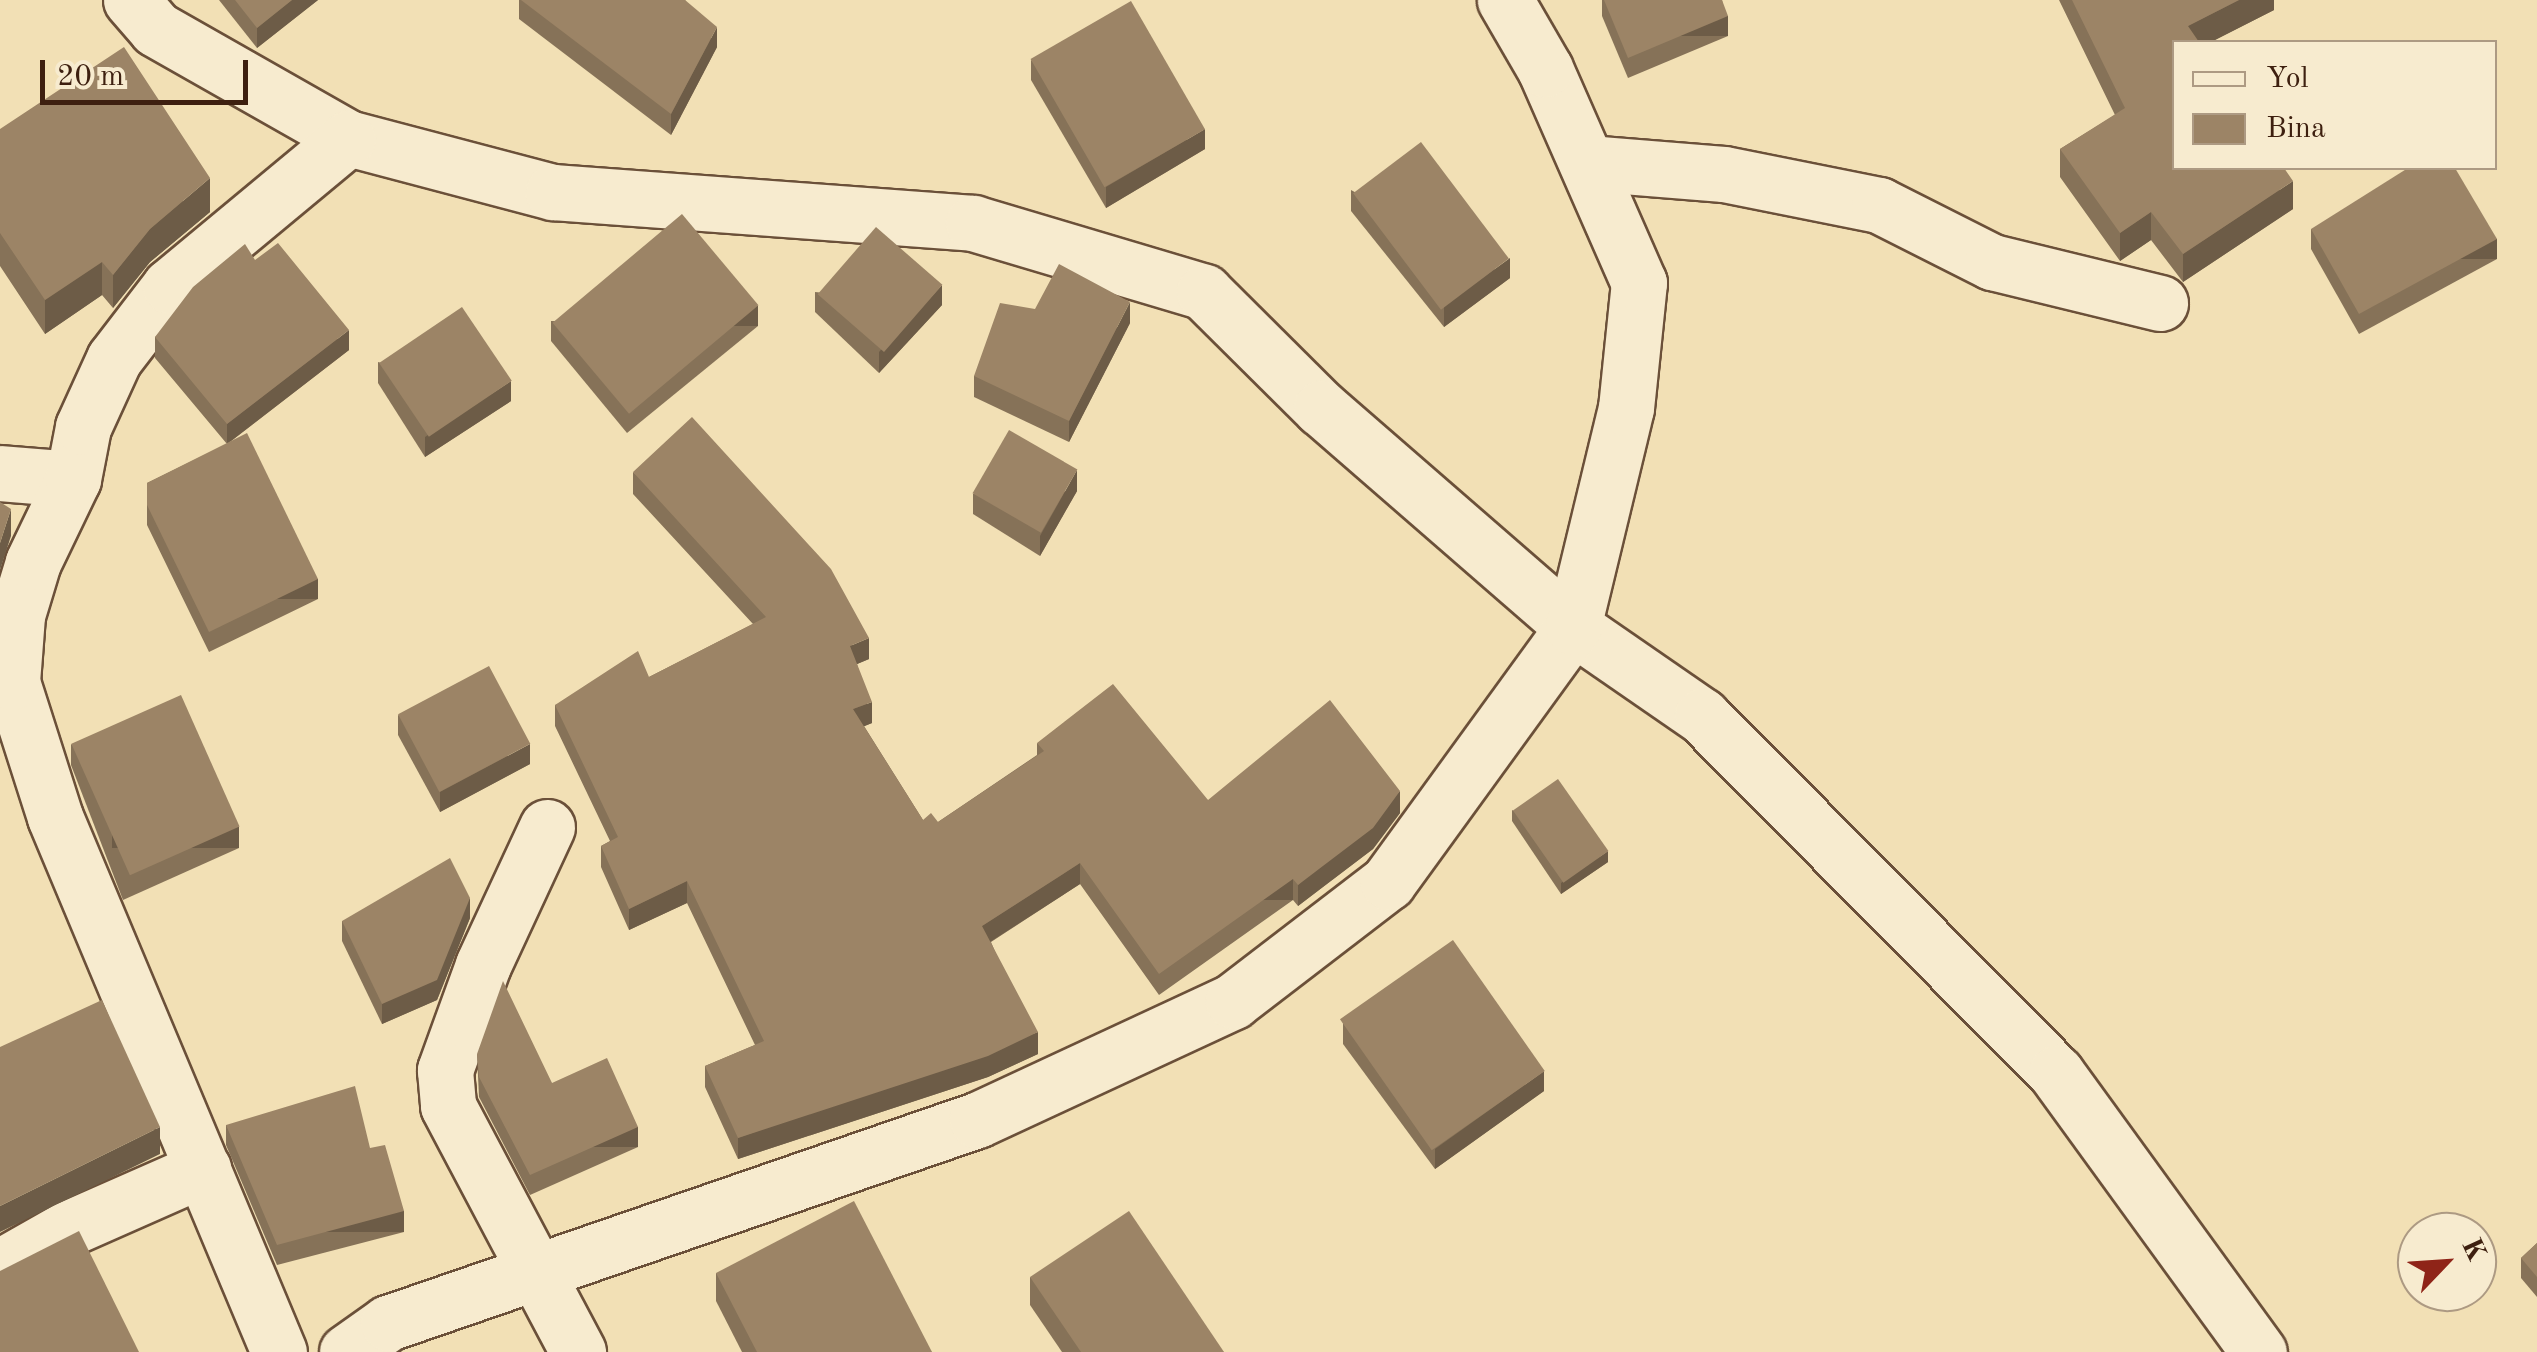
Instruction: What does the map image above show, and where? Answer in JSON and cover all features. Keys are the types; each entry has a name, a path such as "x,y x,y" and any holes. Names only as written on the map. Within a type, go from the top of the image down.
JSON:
{"street":[{"path":"132,0 156,29 348,138 553,192 973,223 1204,292 1321,408 1573,628 1702,716 2056,1073 2259,1352"},
{"path":"347,1352 388,1323 534,1277 977,1120 1233,1001 1388,882 1573,628 1626,408 1639,283 1545,69 1505,0"},
{"path":"279,1352 56,817 12,682 17,615 33,562 73,479 83,427 114,360 170,286 348,138"},
{"path":"1587,163 1724,174 1880,205 1992,262 2160,302"},
{"path":"0,473 73,479"},
{"path":"547,827 482,964 446,1070 448,1106 534,1277 578,1352"},
{"path":"0,1267 67,1228 203,1169"}],"building":[{"path":"235,0 292,0 257,28"},
{"path":"521,0 685,0 717,27 671,114"},
{"path":"1604,0 1722,0 1728,16 1628,58"},
{"path":"2072,0 2239,0 2188,26 2198,40 2172,40 2172,170 2285,170 2293,181 2183,254 2151,212 2120,233 2060,149 2125,108"},
{"path":"1131,1 1205,129 1105,187 1031,59"},
{"path":"124,47 210,178 150,229 113,275 102,262 45,300 0,233 0,129"},
{"path":"1421,142 1509,259 1441,310 1353,193"},
{"path":"2405,170 2456,170 2497,239 2359,314 2311,229"},
{"path":"682,214 758,305 629,414 553,323"},
{"path":"876,227 942,285 884,352 818,294"},
{"path":"278,243 349,330 227,424 155,337 193,287 245,244 255,260"},
{"path":"1059,264 1130,302 1069,421 974,376 1000,303 1035,309"},
{"path":"462,307 512,381 429,437 379,363"},
{"path":"692,417 831,569 869,638 850,646 872,702 853,709 923,820 931,813 938,822 1044,751 1037,743 1113,684 1208,800 1330,700 1400,791 1373,828 1298,885 1293,879 1159,974 1080,863 982,926 1038,1032 988,1056 738,1138 705,1066 764,1041 687,881 629,909 601,846 618,837 555,705 638,651 649,677 766,617 633,472"},
{"path":"1009,430 1077,469 1041,533 972,493"},
{"path":"247,433 318,579 209,632 147,505 147,483"},
{"path":"0,502 11,509 0,543"},
{"path":"489,666 530,744 439,792 398,714"},
{"path":"181,695 240,827 130,875 71,744"},
{"path":"1558,779 1608,851 1563,883 1513,811"},
{"path":"450,858 470,898 437,980 382,1004 342,921"},
{"path":"1453,940 1545,1071 1432,1150 1340,1019"},
{"path":"503,981 552,1083 607,1058 638,1127 530,1175 479,1077 477,1054"},
{"path":"102,1000 160,1127 0,1206 0,1047"},
{"path":"355,1086 370,1148 385,1145 404,1211 277,1245 226,1125"},
{"path":"854,1201 932,1352 757,1352 716,1273"},
{"path":"1129,1211 1224,1352 1081,1352 1030,1277"},
{"path":"79,1231 139,1352 0,1352 0,1271"},
{"path":"2537,1243 2537,1277 2521,1258"}]}
